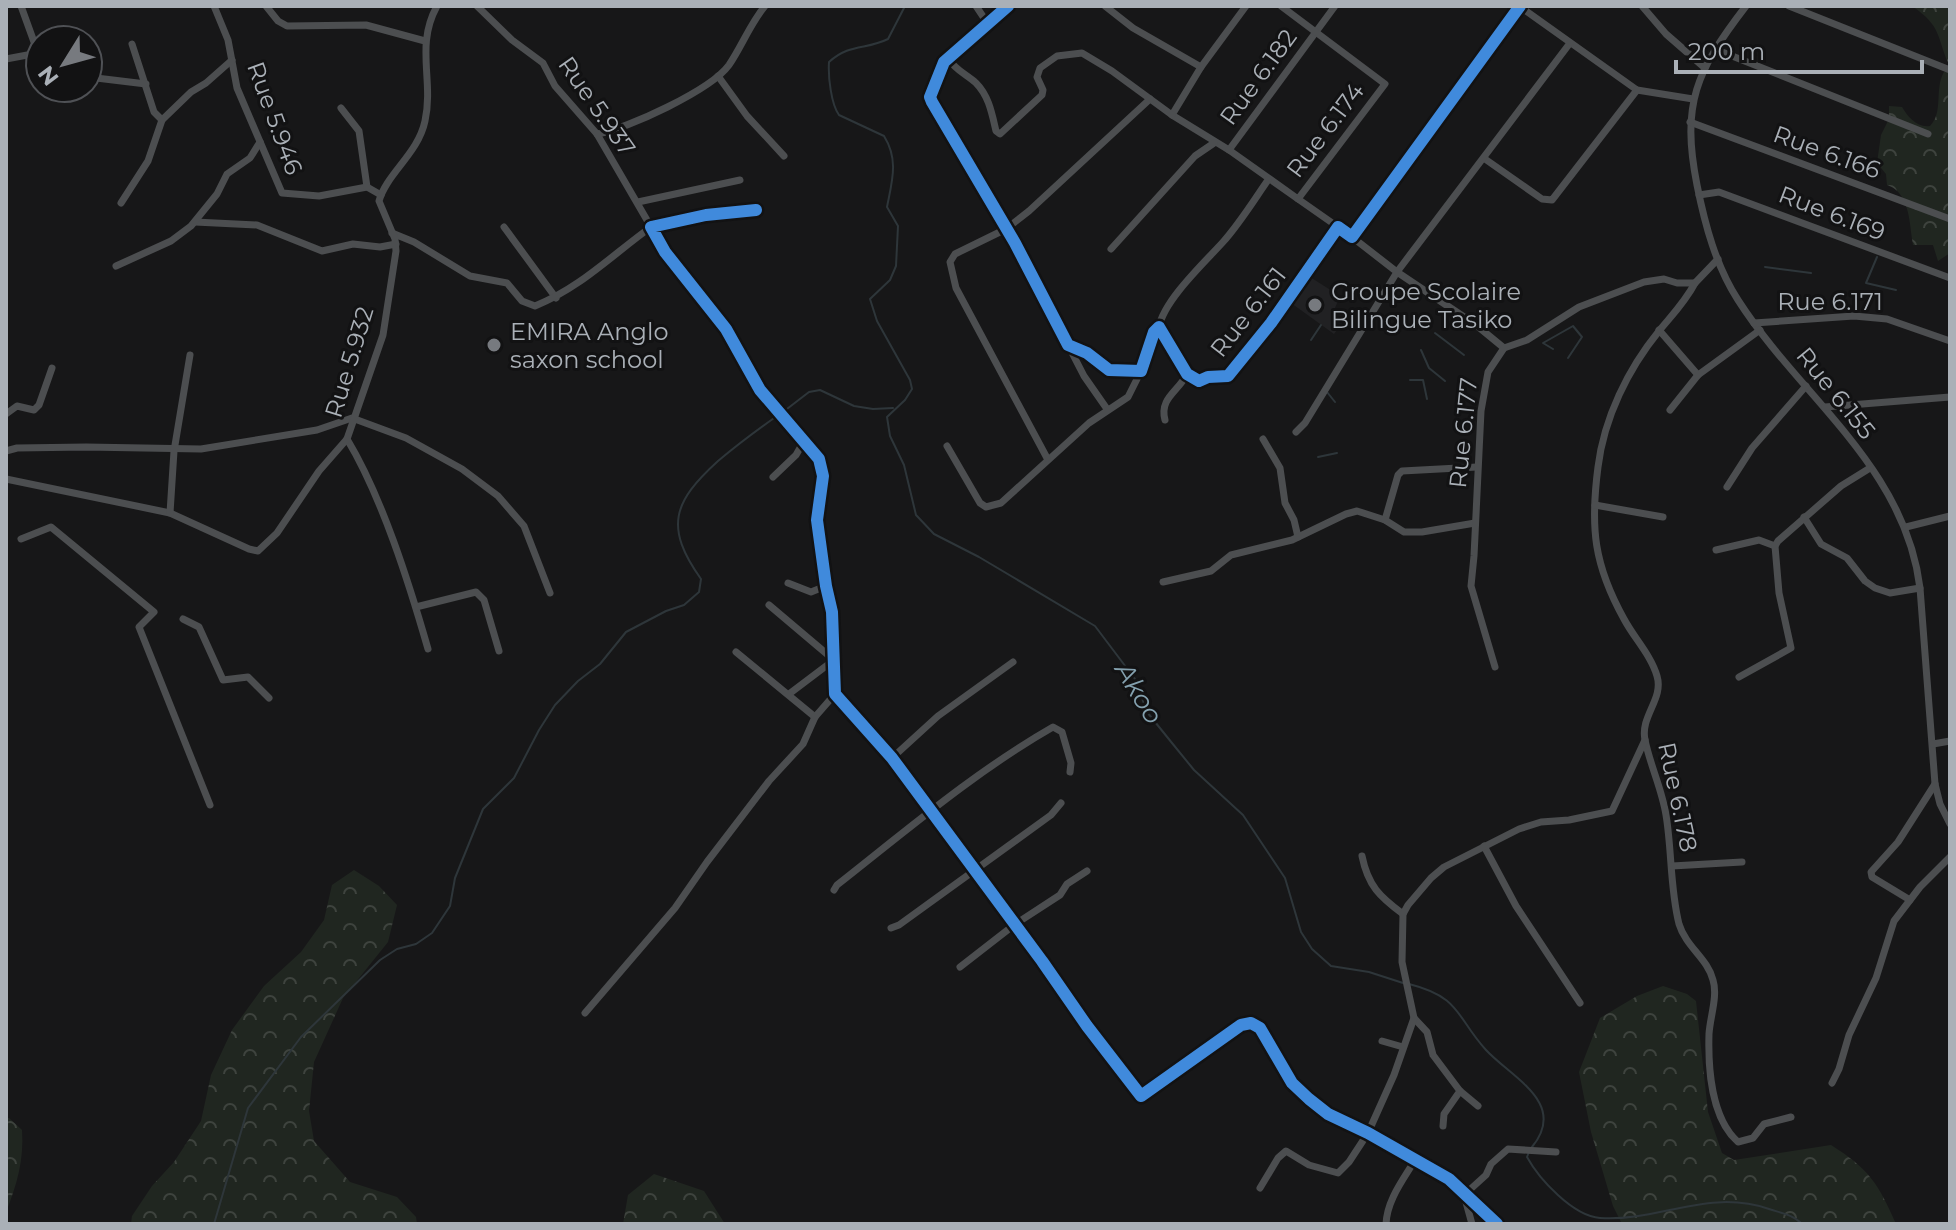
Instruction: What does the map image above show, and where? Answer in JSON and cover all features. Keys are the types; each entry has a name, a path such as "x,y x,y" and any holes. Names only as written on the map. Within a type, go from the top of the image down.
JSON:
{"street":[{"name":"Rue 5.946","path":"214,6 228,40 237,88 281,191 286,195 319,196 367,187"},
{"path":"266,6 278,21 287,26 366,25 425,41"},
{"path":"341,108 359,131 367,187 381,195 412,152 422,132 427,108 425,41 429,20 437,6"},
{"name":"Rue 5.937","path":"477,6 512,40 543,63 555,86 597,134 665,252 726,329 760,390 819,459 823,476 817,520 832,612 835,694"},
{"path":"597,134 613,131 684,98 718,76 728,66 765,6"},
{"path":"976,6 988,24"},
{"path":"1008,6 940,67 930,97 1006,229 1088,383 1107,409"},
{"path":"1105,6 1133,28 1201,67"},
{"name":"Rue 6.182","path":"1246,6 1201,67 1172,115 1229,150 1335,6"},
{"name":"Rue 6.174","path":"1229,150 1298,199 1385,84 1281,6"},
{"path":"1352,237 1519,6 1637,90 1693,99"},
{"path":"1642,6 1666,34 1705,68"},
{"name":"Rue 6.155","path":"1746,6 1705,68 1693,99 1690,122 1699,195 1718,259 1737,299 1852,439 1906,527 1917,562 1920,588 1935,784 1950,824"},
{"path":"1789,6 1950,70"},
{"path":"1296,432 1305,423 1397,272 1570,43"},
{"path":"132,44 154,112 162,120"},
{"path":"1717,50 1928,134"},
{"path":"948,58 955,68 980,88 990,106 996,131 1000,134 1042,95 1037,77 1040,68 1047,61 1070,53 1089,56 1172,115"},
{"path":"121,203 148,161 162,120 232,60"},
{"path":"718,76 747,116 784,156"},
{"path":"104,79 146,84"},
{"path":"1485,159 1542,199 1552,200 1637,90"},
{"path":"1047,458 953,280 950,262 955,254 1006,229 1150,99"},
{"name":"Rue 6.166","path":"1690,122 1950,219"},
{"path":"116,266 178,237 195,222 217,194 227,174 250,158 260,142"},
{"path":"1111,249 1195,156 1214,143"},
{"path":"638,202 740,180"},
{"path":"947,446 980,503 990,508 1001,503 1047,458 1107,409 1128,397 1141,371 1154,332 1167,309 1203,260 1225,239 1268,180"},
{"name":"Rue 6.169","path":"1699,195 1719,192 1950,278"},
{"name":"Rue 5.932","path":"6,479 170,513 234,544 258,551 277,533 319,471 347,439 383,335 396,244 380,207 381,195"},
{"path":"1298,199 1504,348 1527,340 1579,307 1644,282 1664,279 1695,283 1718,259"},
{"path":"392,233 414,242 470,276 507,283 527,304 535,306 556,298 596,272 612,255 651,227 706,215 756,210"},
{"path":"195,222 257,225 322,251 353,244 380,247 396,244"},
{"path":"504,227 556,298"},
{"name":"Rue 6.161","path":"1159,327 1187,374 1199,381 1208,377 1228,376 1271,323 1338,227"},
{"name":"Rue 6.178","path":"1695,283 1681,308 1659,330 1633,367 1602,441 1595,505 1598,561 1625,621 1650,658 1659,684 1645,723 1645,740 1661,788 1674,901 1680,927 1691,949 1713,977 1715,986 1709,1034 1710,1073 1717,1104 1730,1134 1738,1142 1753,1138 1764,1124 1791,1117"},
{"name":"Rue 6.171","path":"1754,323 1854,316 1887,319 1949,338"},
{"path":"1659,330 1698,375"},
{"path":"1670,410 1698,375 1760,330"},
{"path":"1068,345 1087,353 1109,370 1141,371"},
{"name":"Rue 6.177","path":"1495,667 1471,586 1481,411 1488,372 1504,348"},
{"path":"170,513 174,451 190,355"},
{"path":"6,414 17,406 34,410 39,405 52,368"},
{"path":"1165,420 1163,407 1166,400 1187,374"},
{"path":"1727,487 1752,448 1806,386"},
{"path":"1825,407 1950,397"},
{"path":"6,451 17,448 86,447 174,451 261,441 317,430 352,418 406,438 462,469 498,496 524,526 550,593"},
{"path":"347,439 362,464 416,607 428,649"},
{"path":"1263,439 1280,468 1285,503 1298,537"},
{"path":"773,477 796,455 804,441"},
{"path":"1385,520 1398,475 1402,471 1477,467"},
{"path":"1739,677 1791,648 1779,593 1775,546 1782,536 1841,486 1870,468"},
{"path":"1595,505 1663,517"},
{"path":"1163,582 1211,571 1231,555 1298,537 1357,511 1385,520 1404,532 1475,523"},
{"path":"1906,527 1950,516"},
{"path":"1804,517 1821,544 1847,558 1865,581 1882,593 1920,588"},
{"path":"21,539 51,527 154,612 139,627 210,805"},
{"path":"1716,550 1759,540 1775,546"},
{"path":"788,583 811,592 826,586"},
{"path":"416,607 476,592 484,600 499,651"},
{"path":"769,605 834,660 789,694"},
{"path":"183,619 199,627 223,680 248,677 269,698"},
{"path":"736,652 815,717"},
{"path":"892,758 938,716 1013,662"},
{"path":"585,1013 675,908 769,781 803,744 815,717 835,694 892,758 1141,1096 1241,1025 1251,1023 1260,1028 1292,1083 1309,1099 1328,1114 1449,1179 1497,1224"},
{"path":"834,890 931,811 1028,741 1053,727 1062,732 1071,763 1070,772"},
{"path":"1260,1188 1278,1158 1286,1151 1309,1165 1338,1173 1368,1133 1414,1018 1402,962 1403,914 1431,878 1444,867 1530,825 1612,811 1645,740"},
{"path":"1933,744 1950,741"},
{"path":"1910,900 1872,877 1871,872 1902,836 1935,784"},
{"path":"891,928 1051,815 1061,803"},
{"path":"1484,846 1516,906 1580,1003"},
{"path":"1362,856 1379,896 1403,914"},
{"path":"1832,1083 1849,1035 1876,978 1894,921 1950,857"},
{"path":"1672,866 1742,862"},
{"path":"960,967 1014,925 1060,895 1067,884 1087,871"},
{"path":"1414,1018 1427,1032 1433,1055 1460,1091 1478,1106"},
{"path":"1382,1041 1403,1047"},
{"path":"1443,1126 1444,1114 1460,1091"},
{"path":"1464,1195 1508,1149 1556,1152"},
{"path":"1386,1224 1395,1191 1415,1160"},
{"path":"1464,1195 1472,1224"}],"shaded area":[{"name":"Groupe Scolaire Bilingue Tasiko","path":"1310,277 1340,296 1335,308 1345,319 1334,334 1291,303"}],"green space":[{"path":"1912,6 1950,6 1950,67 1934,27"},
{"path":"1944,72 1950,72 1950,253 1938,261 1933,245 1913,245 1905,202 1895,189 1887,185 1886,174 1877,163 1881,135 1889,119 1889,106 1902,107 1917,124 1930,126 1937,114"},
{"path":"354,870 379,886 397,905 388,942 343,998 314,1062 309,1111 314,1141 350,1182 397,1197 416,1217 417,1224 131,1224 132,1216 152,1186 174,1162 201,1121 211,1075 232,1030 264,986 301,952 324,920 332,885"},
{"path":"1663,986 1687,994 1696,1001 1708,1112 1722,1153 1734,1160 1831,1145 1871,1178 1896,1224 1622,1224 1613,1206 1591,1132 1579,1072 1600,1018 1637,996"},
{"path":"6,1118 22,1130 22,1152 6,1212"},
{"path":"654,1174 704,1191 725,1224 623,1224 628,1195"}],"waterway":[{"name":"Akoo","path":"905,6 888,39 844,52 829,62 829,68 832,97 839,115 884,136 892,154 893,171 887,207 898,226 896,266 890,280 870,299 877,321 912,389 887,417 890,436 904,465 916,515 934,534 1095,626 1135,679 1147,712 1194,770 1243,815 1285,878 1301,932 1312,949 1331,966 1369,972 1403,983"},
{"path":"1877,257 1866,283 1896,290"},
{"path":"1765,267 1811,273"},
{"path":"1311,340 1321,325"},
{"path":"1553,349 1543,343 1573,326 1582,337 1568,358"},
{"path":"1435,333 1464,355"},
{"path":"1421,350 1429,368 1445,381"},
{"path":"1410,380 1423,380 1427,399"},
{"path":"783,412 809,392 820,390 854,406 893,408"},
{"path":"1327,392 1335,402"},
{"path":"214,1224 248,1108 301,1037 380,960 432,933 450,906 455,878 483,809 514,778 555,705 600,664 626,632 684,605 699,592 701,579 689,561 678,530 683,503 691,489 718,461 777,416"},
{"path":"1318,457 1337,453"},
{"name":"Akoo","path":"1409,984 1426,989 1448,1002 1486,1050 1532,1092 1544,1117 1541,1131 1532,1147"},
{"name":"Akoo","path":"1529,1152 1527,1157 1548,1185 1568,1204 1590,1216 1621,1218 1725,1202 1769,1209 1791,1216 1802,1224"}],"cycle path":[{"path":"1008,6 944,62 930,97 932,102 1015,243 1068,345 1087,353 1109,370 1141,371 1154,332 1159,327 1187,374 1199,381 1208,377 1228,376 1271,323 1338,227 1352,237 1520,6"},
{"path":"756,210 706,215 651,227 665,252 726,329 760,390 819,459 823,476 817,520 832,612 835,694 892,758 1141,1096 1241,1025 1251,1023 1260,1028 1292,1083 1309,1099 1328,1114 1449,1179 1497,1224"}],"place":[{"name":"Groupe Scolaire Bilingue Tasiko","path":"1315,305"},
{"name":"EMIRA Anglo saxon school","path":"494,345"}]}
